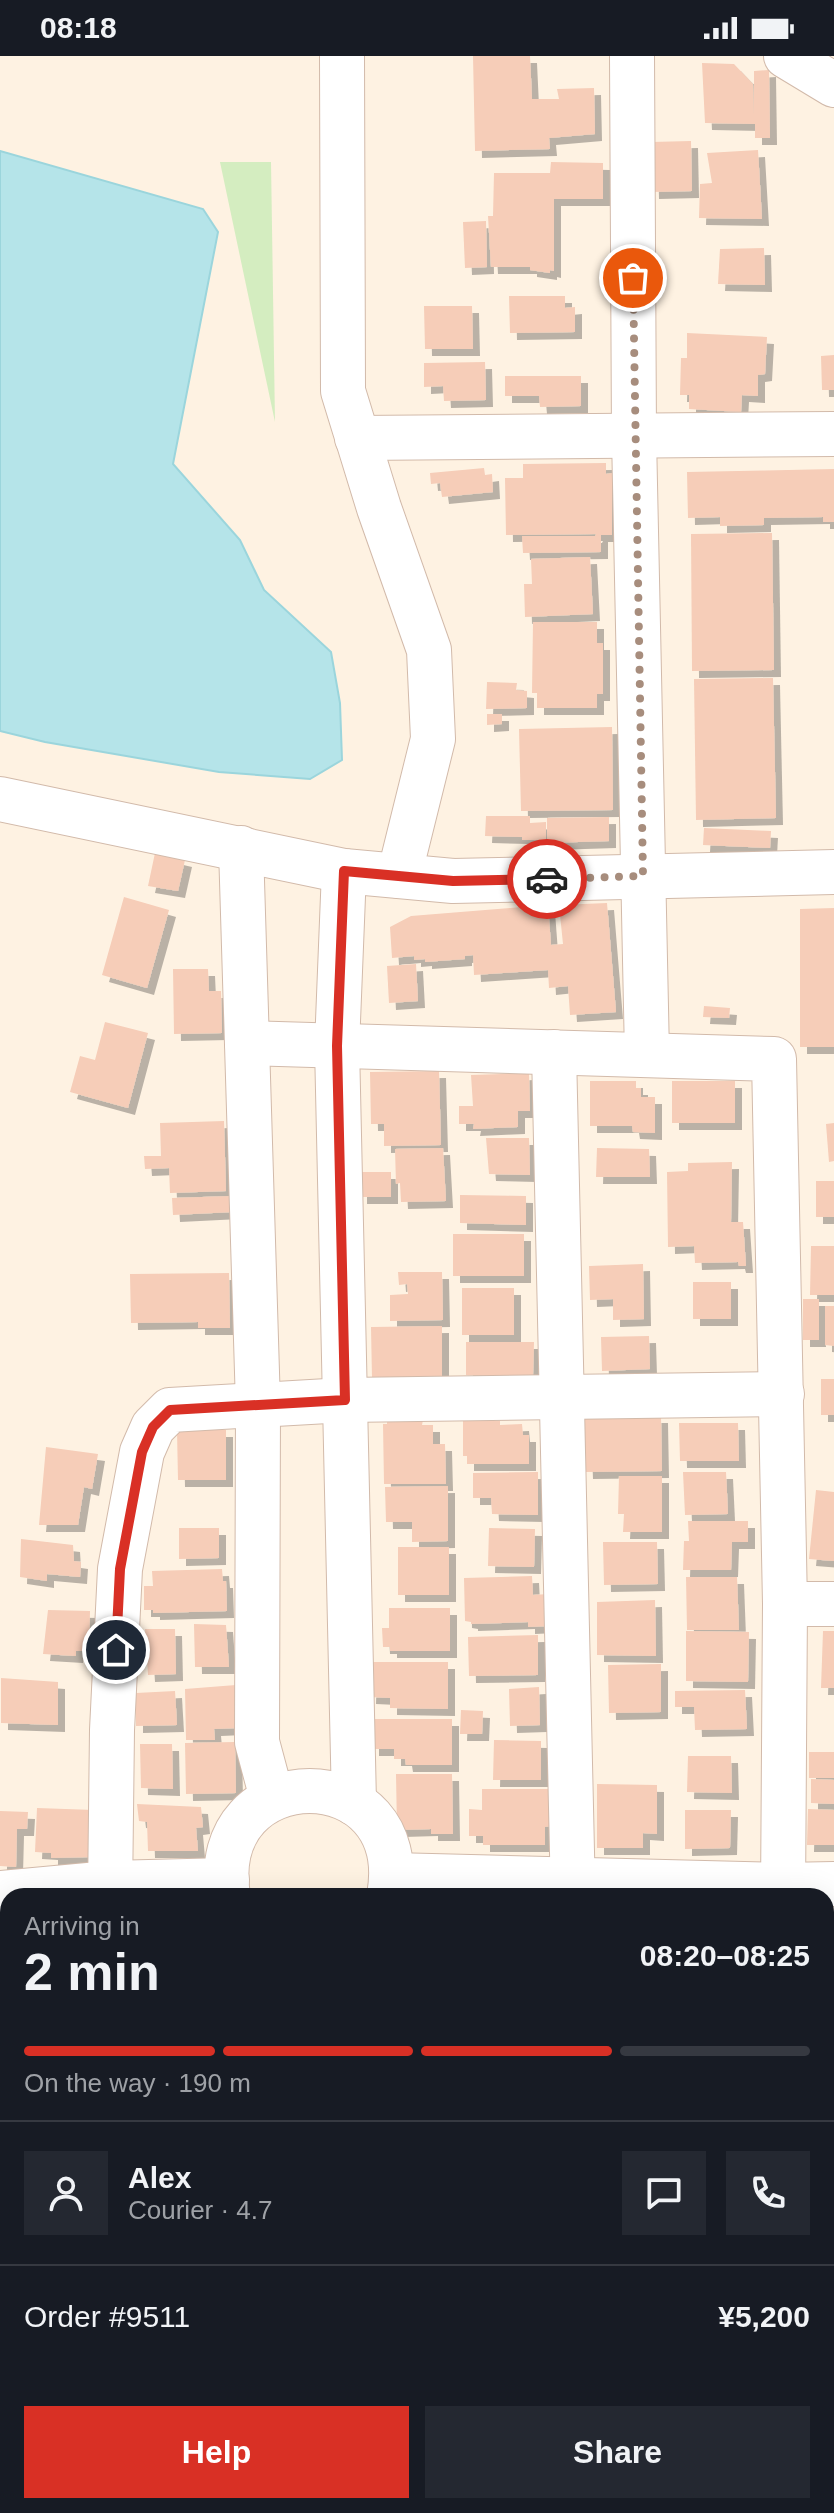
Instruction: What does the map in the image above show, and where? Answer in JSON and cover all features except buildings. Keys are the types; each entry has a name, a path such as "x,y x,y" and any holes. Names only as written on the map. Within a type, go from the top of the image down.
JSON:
{"street":[{"path":"342,56 343,391 379,508 429,650 433,739 399,876"},
{"path":"632,56 634,436 647,1055"},
{"path":"786,56 834,85"},
{"path":"357,438 834,434"},
{"path":"0,799 344,871 453,881 834,872"},
{"path":"241,848 258,1405 257,1742 272,1798"},
{"path":"344,871 337,1046 354,1803"},
{"path":"247,1043 774,1059 785,1604 783,1888"},
{"path":"228,1888 226,1866 233,1838 250,1815 272,1798 299,1790 328,1792 354,1803 375,1822 388,1847 390,1886 574,1888 554,1052"},
{"path":"110,1888 112,1730 120,1569 142,1452 153,1427 170,1410 345,1400 782,1394"},
{"path":"785,1604 834,1604"},
{"path":"800,1888 834,1884"}],"green space":[{"path":"220,162 271,162 275,422"}],"water":[{"path":"0,151 203,209 218,232 173,464 240,540 264,590 331,652 340,703 342,760 310,779 219,772 45,742 0,731"}],"way so far":[{"path":"547,879 643,876 633,278"}],"route":[{"path":"116,1650 120,1569 142,1452 153,1427 170,1410 345,1400 337,1046 344,871 453,881 547,879"}]}
